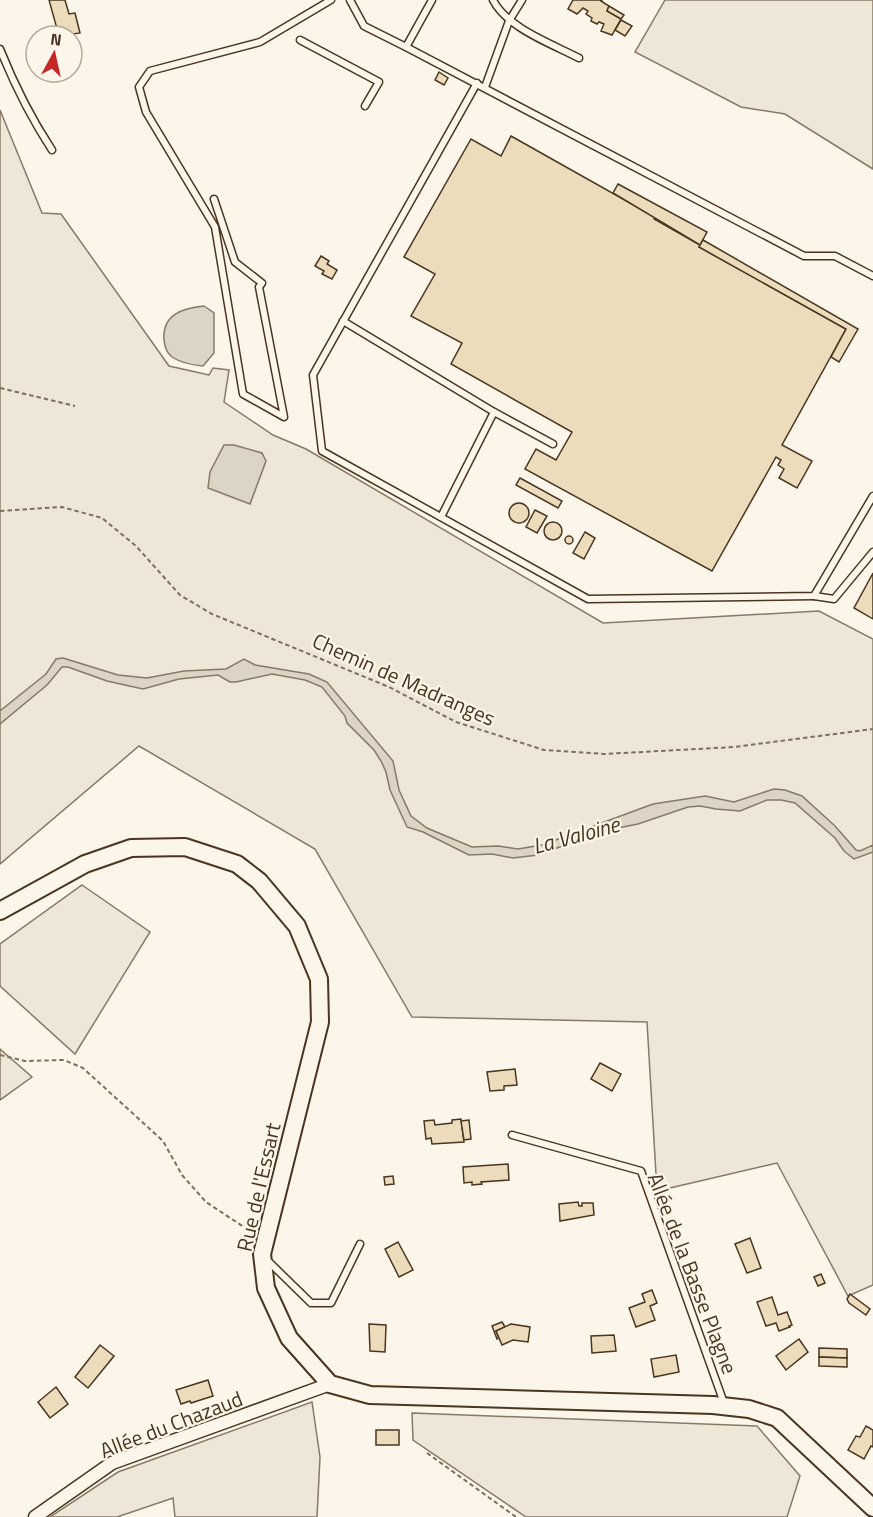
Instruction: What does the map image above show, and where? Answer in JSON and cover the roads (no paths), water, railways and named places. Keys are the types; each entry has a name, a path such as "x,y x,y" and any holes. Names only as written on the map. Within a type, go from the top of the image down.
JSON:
{"street":[{"name":"Rue de l'Essart","path":"0,911 85,864 131,848 185,847 237,864 259,881 297,926 319,979 320,1022 263,1248 266,1288 289,1338 330,1384"},
{"path":"330,1384 370,1395 725,1406 749,1410 777,1418 873,1508"},
{"name":"Allée du Chazaud","path":"35,1517 112,1464 330,1384"}],"lane":[{"path":"214,200 235,262 262,283 259,287 284,417 243,394 215,227 146,112 139,87 150,71 260,42 331,0"},
{"path":"350,0 364,26 477,82 804,256 835,256 873,276"},
{"path":"406,47 432,0"},
{"path":"493,0 509,21 579,58"},
{"path":"485,87 509,21 522,0"},
{"path":"300,40 378,82 365,106"},
{"path":"0,49 13,82 52,150"},
{"path":"477,82 313,375 322,451 588,599 814,596 834,599 873,552"},
{"path":"343,321 494,412 553,444"},
{"path":"441,517 494,412"},
{"path":"814,596 873,496"},
{"name":"Allée de la Basse Plagne","path":"512,1135 641,1172 725,1406"},
{"path":"263,1248 311,1303 331,1303 360,1244"}],"water":[{"path":"204,306 214,313 214,353 203,366 175,359 165,347 166,324 181,311"},
{"path":"224,445 234,445 262,453 266,461 250,504 208,488 210,472"},
{"name":"La Valoine","path":"63,658 118,675 147,678 184,671 226,669 244,659 255,665 309,674 327,682 393,761 399,790 411,816 427,828 472,847 498,846 518,849 542,845 653,804 705,796 734,802 774,789 802,796 835,826 856,850 860,851 873,845 873,852 854,859 844,851 835,838 795,803 767,800 740,811 700,806 688,807 638,824 603,831 538,855 513,858 492,854 469,855 423,832 407,827 390,790 386,772 374,750 347,723 345,716 322,687 305,680 272,674 230,682 218,675 179,679 143,689 62,667 47,685 0,724 0,711 46,674 56,659"}]}
